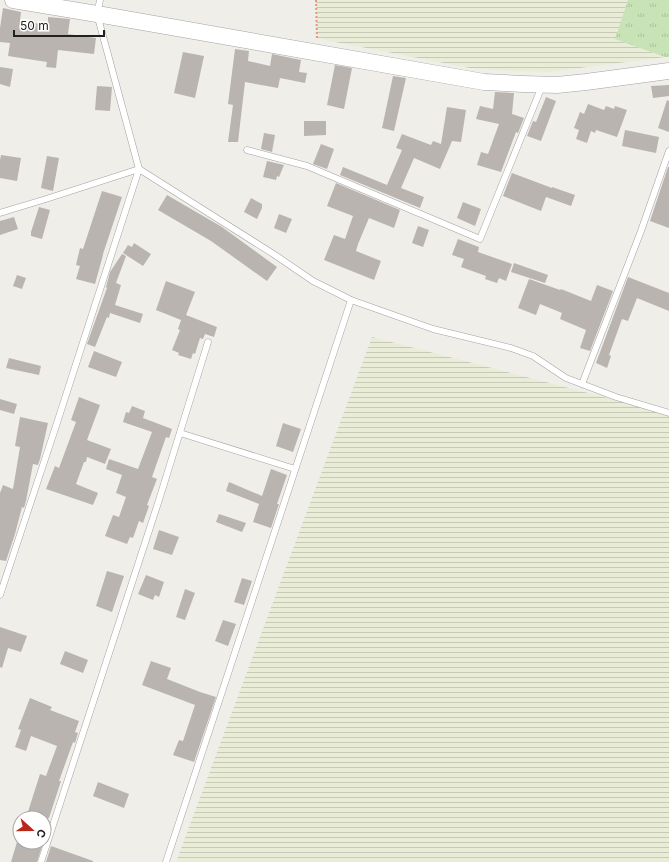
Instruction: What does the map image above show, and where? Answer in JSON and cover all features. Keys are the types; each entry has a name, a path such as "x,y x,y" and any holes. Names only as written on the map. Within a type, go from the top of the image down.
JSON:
{"street":[{"path":"13,0 98,7 317,52 484,82 542,85 586,82 669,71"}],"lane":[{"path":"0,595 139,168 98,7"},
{"path":"247,150 307,166 480,239 542,85"},
{"path":"582,384 641,231 669,151"},
{"path":"0,213 139,168"},
{"path":"139,168 313,281 351,300 433,329 510,348 533,356 566,378 669,413"},
{"path":"166,862 351,300"},
{"path":"41,862 208,342"},
{"path":"180,433 296,469"}],"path":[{"path":"316,0 317,52"}],"green space":[{"path":"316,0 628,0 616,39 665,57 549,72 470,68 317,38"},
{"path":"628,0 669,0 669,57 665,57 615,39"},
{"path":"372,337 669,414 669,862 176,862"}],"building":[{"path":"3,8 21,12 20,21 48,25 48,17 70,19 68,34 96,38 94,54 58,50 56,68 46,67 47,62 8,56 10,43 0,42 0,28"},
{"path":"235,49 249,51 248,61 270,66 272,54 301,60 299,72 307,73 305,83 280,78 278,88 245,82 238,142 228,142 233,105 228,104"},
{"path":"183,52 204,56 195,98 174,93"},
{"path":"335,65 352,68 344,109 327,105"},
{"path":"0,67 13,69 10,87 0,84"},
{"path":"393,76 406,78 394,131 382,128"},
{"path":"669,85 669,96 653,98 651,86"},
{"path":"97,86 112,87 110,111 95,110"},
{"path":"495,92 514,93 512,114 524,118 518,133 516,132 501,172 477,165 481,152 488,154 499,124 476,119 480,106 493,109"},
{"path":"546,97 556,101 541,141 527,136 533,121 536,122"},
{"path":"667,100 669,101 669,132 658,128"},
{"path":"588,104 604,110 606,106 614,109 615,106 627,110 617,137 596,130 595,133 591,131 587,143 576,139 579,130 574,128 580,112 584,114"},
{"path":"447,107 466,110 461,142 452,141 440,169 414,158 401,188 424,197 420,208 340,175 343,167 387,185 402,150 396,148 402,134 431,145 433,141 441,144"},
{"path":"304,121 326,121 326,135 304,136"},
{"path":"625,130 659,137 656,153 622,146"},
{"path":"264,133 275,135 272,152 261,149"},
{"path":"321,144 334,149 327,169 313,164"},
{"path":"1,155 21,158 17,181 0,178"},
{"path":"47,156 59,158 53,191 41,188"},
{"path":"267,161 284,165 279,177 277,176 276,180 263,177"},
{"path":"669,167 669,228 650,221"},
{"path":"512,173 575,195 571,206 546,197 541,211 503,196"},
{"path":"336,183 400,210 394,228 369,218 358,244 356,251 381,261 374,280 324,260 334,235 345,239 353,216 327,206"},
{"path":"102,191 122,197 103,254 95,284 76,279 80,266 76,265 80,248 83,249"},
{"path":"167,195 222,227 277,267 267,281 211,241 158,210"},
{"path":"251,198 262,204 262,208 257,219 244,212"},
{"path":"463,202 481,209 475,226 457,218"},
{"path":"39,207 50,210 42,239 31,236"},
{"path":"279,214 292,219 286,233 274,228"},
{"path":"14,217 18,229 0,235 0,221"},
{"path":"418,226 429,230 423,247 412,243"},
{"path":"458,239 479,247 478,252 512,264 506,281 499,278 497,283 485,279 486,276 461,267 464,259 452,255"},
{"path":"134,243 151,254 143,266 123,253 128,245 132,247"},
{"path":"122,254 126,256 116,283 121,285 115,305 143,314 140,323 110,313 95,347 87,344 107,288 110,272"},
{"path":"514,263 548,275 545,283 511,272"},
{"path":"17,275 26,278 22,289 13,286"},
{"path":"628,277 669,293 669,311 637,298 628,321 622,319 609,355 611,356 607,368 596,363"},
{"path":"529,279 560,290 561,289 591,301 597,285 613,291 590,351 580,348 586,330 560,319 562,313 540,304 536,315 518,308"},
{"path":"166,281 195,292 186,315 217,327 214,337 205,334 203,339 200,338 195,354 193,353 191,359 178,355 179,353 172,350 180,330 178,329 181,320 156,310"},
{"path":"94,351 122,362 116,377 88,367"},
{"path":"9,358 41,366 39,375 6,368"},
{"path":"79,397 100,405 87,440 111,449 105,464 87,457 76,484 98,493 93,505 46,489 55,466 59,468 76,422 71,420"},
{"path":"0,399 17,404 14,414 0,410"},
{"path":"132,406 145,411 143,418 172,429 169,438 166,437 152,477 157,479 147,505 149,506 143,523 139,521 133,538 130,537 127,544 105,536 113,515 119,517 126,497 116,493 122,475 106,469 109,459 138,469 152,432 123,422 126,412 129,413"},
{"path":"20,417 48,423 40,459 38,465 33,464 26,501 24,508 22,507 6,561 0,560 0,493 3,485 13,489 20,447 15,446"},
{"path":"283,423 301,429 293,452 276,446"},
{"path":"271,469 287,475 271,528 253,522 259,504 226,491 229,482 262,496"},
{"path":"219,514 246,523 242,532 216,522"},
{"path":"159,530 179,537 172,555 153,549"},
{"path":"107,571 124,576 112,612 96,606"},
{"path":"146,575 164,582 159,597 155,595 153,600 138,594"},
{"path":"242,578 252,581 244,605 234,602"},
{"path":"185,589 195,593 185,620 176,617"},
{"path":"223,620 236,624 228,646 215,641"},
{"path":"0,627 27,636 21,652 8,648 2,668 0,667"},
{"path":"65,651 88,660 83,673 60,664"},
{"path":"151,661 171,668 167,679 216,697 194,762 173,755 179,740 183,741 195,705 142,685"},
{"path":"30,698 52,707 50,710 79,721 75,732 78,733 75,743 73,742 59,781 61,781 52,810 29,810 40,774 46,776 57,746 31,736 26,751 15,747 21,730 18,729"},
{"path":"98,782 129,794 124,808 93,796"},
{"path":"52,846 93,861 93,862 46,862 50,850 52,850"},
{"path":"15,850 41,850 37,862 11,862"}]}
